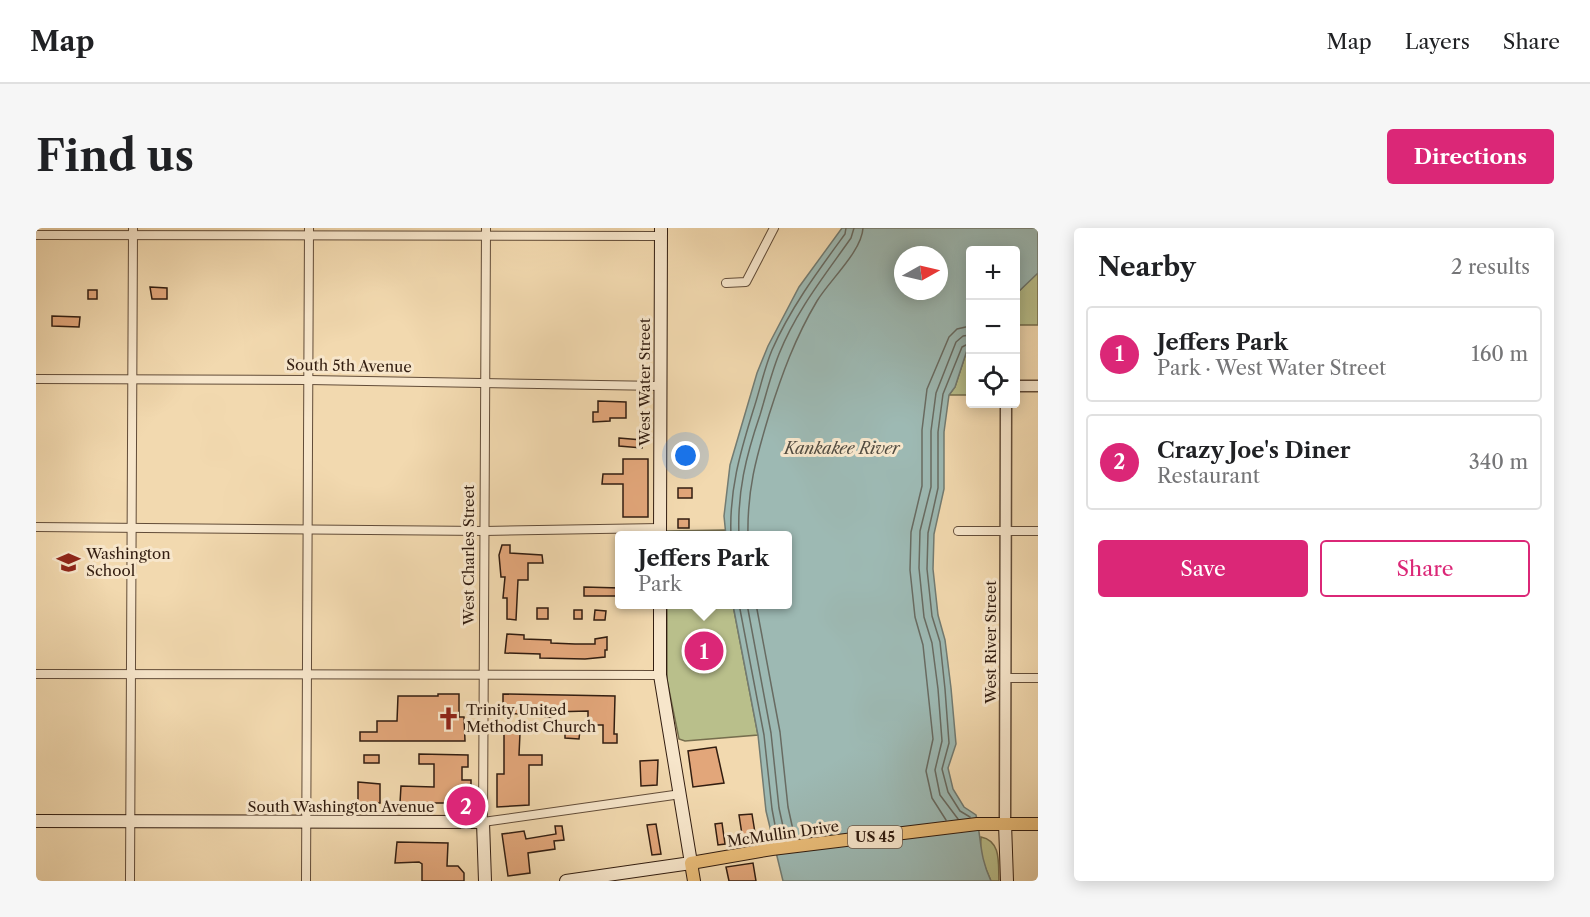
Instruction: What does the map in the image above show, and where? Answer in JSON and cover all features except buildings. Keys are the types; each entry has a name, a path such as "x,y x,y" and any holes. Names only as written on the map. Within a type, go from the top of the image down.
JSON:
{"main road":[{"name":"West Water Street","path":"660,531 661,232"},
{"path":"660,609 660,675 694,881"},
{"name":"South Washington Avenue","path":"36,821 483,822"},
{"name":"West Charles Street","path":"483,822 485,881"},
{"name":"McMullin Drive","path":"566,881 772,849 977,824 1005,824"},
{"name":"US 45","path":"1005,824 1038,824"},
{"name":"West River Street","path":"1005,824 1007,881"}],"street":[{"path":"726,283 746,282 774,228"},
{"path":"130,881 130,674 134,527 131,380 133,231"},
{"path":"36,235 133,231 661,232"},
{"path":"306,881 309,231"},
{"name":"West Charles Street","path":"483,822 486,232"},
{"name":"South 5th Avenue","path":"36,379 309,380 661,386"},
{"path":"1020,386 1038,386"},
{"name":"West River Street","path":"1005,824 1006,408"},
{"path":"36,527 615,532"},
{"path":"958,531 1038,531"},
{"path":"36,674 660,675"},
{"path":"1006,678 1038,678"},
{"name":"South Washington Avenue","path":"483,822 681,794"}],"green space":[{"path":"1038,272 1038,325 1020,325 1020,290"},
{"path":"966,353 966,395 949,395 955,387"},
{"path":"725,530 725,531 667,531"},
{"path":"667,609 734,609 758,735 685,741 679,739 667,680"},
{"path":"981,837 988,839 996,848 999,881 991,881 980,855"}],"water":[{"name":"Kankakee River","path":"842,228 1038,228 1038,273 1020,290 1020,246 966,246 966,353 955,387 949,395 944,432 944,489 934,534 933,569 938,615 945,640 956,744 948,768 953,789 964,807 976,815 983,856 991,881 783,881 766,811 758,735 734,609 792,609 792,531 726,531 724,516 730,465 757,373 768,346 799,287"}],"place":[{"name":"Washington School","path":"68,563"},
{"name":"Jeffers Park","path":"704,651"},
{"name":"Trinity United Methodist Church","path":"448,719"},
{"name":"Crazy Joe's Diner","path":"466,806"}]}
